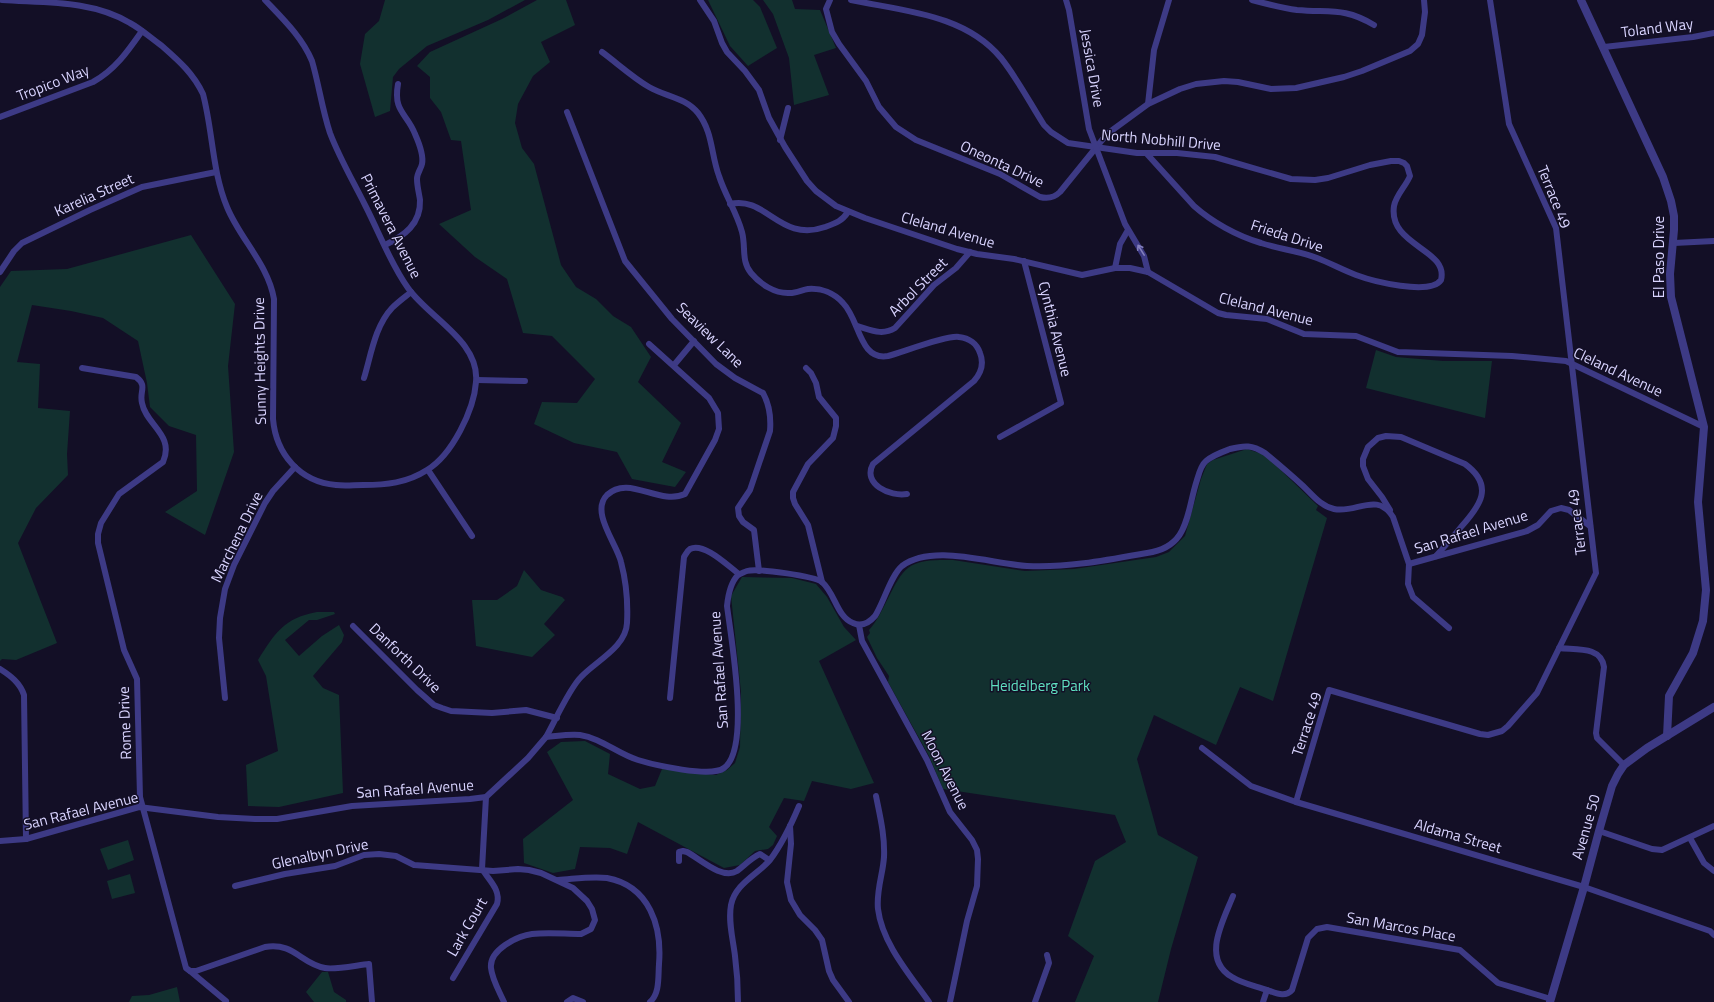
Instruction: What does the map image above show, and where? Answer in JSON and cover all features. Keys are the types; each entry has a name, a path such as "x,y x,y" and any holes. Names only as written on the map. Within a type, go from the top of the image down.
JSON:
{"street":[{"name":"Sunny Heights Drive","path":"2,0 87,6 116,16 142,31 186,67 198,84 205,103 216,172 227,208 235,224 265,271 272,289 274,299 274,430 281,449 295,467 314,480 336,485 394,484 406,481 428,470"},
{"name":"Primavera Avenue","path":"265,0 294,30 308,51 312,61 331,135 399,274 422,305 463,342 473,360 477,380 473,399 458,436 444,456 428,470"},
{"name":"Cleland Avenue","path":"700,0 714,21 727,52 746,71 759,90 769,118 780,140 807,181 816,191 836,206 848,212 970,252 1024,261 1082,275 1115,268 1130,268 1148,272 1218,313 1267,320 1304,334 1356,336 1398,352 1512,356 1566,361 1704,427"},
{"name":"Oneonta Drive","path":"830,0 826,9 828,20 839,44 866,81 886,117 906,135 1000,174 1040,197 1045,198 1050,198 1060,192 1108,134 1148,104 1180,89 1210,82 1238,82 1283,89 1344,77 1362,71 1415,48 1422,35 1424,25 1424,0"},
{"name":"North Nobhill Drive","path":"851,0 941,19 969,30 986,43 1001,58 1044,125 1051,132 1068,143 1147,154 1178,153 1215,157 1265,172 1303,180 1328,178 1381,162 1399,161 1404,163 1407,166 1410,176 1396,199 1394,214 1405,236 1435,259 1441,271 1442,277"},
{"name":"Jessica Drive","path":"1066,0 1089,129 1128,230 1144,256 1148,272"},
{"path":"1148,104 1154,50 1169,0"},
{"path":"1252,0 1284,8 1346,13 1361,17 1374,25"},
{"name":"Terrace 49","path":"1296,802 1329,690 1480,734 1495,733 1508,726 1538,693 1596,572 1556,228 1509,124 1490,0"},
{"name":"El Paso Drive","path":"1582,0 1667,186 1674,216 1674,243 1670,274 1671,298 1704,427 1698,502 1706,572 1705,605 1699,635 1693,653 1669,696 1666,736"},
{"name":"Tropico Way","path":"0,117 103,77 120,60 142,31"},
{"name":"Toland Way","path":"1604,47 1694,37 1714,33"},
{"path":"602,52 647,86 656,91 678,97 693,107 700,116 708,133 714,152 717,172 742,231 745,264 754,277 769,288 783,293 816,289 832,294 845,305 857,326 864,346 873,354 878,356 888,356 959,336 966,338 976,345 982,357 981,370 974,381 873,464 870,469 870,478 876,486 900,495 907,494"},
{"path":"385,245 400,238 412,227 419,211 420,203 417,179 422,165 421,152 415,133 399,107 396,92 398,84"},
{"path":"780,140 788,108"},
{"name":"Seaview Lane","path":"566,112 625,260 672,319 722,369 763,393 770,422 770,431 750,490 738,508 739,516 743,522 754,530 759,571"},
{"name":"Frieda Drive","path":"1147,154 1203,214 1247,238 1260,243 1303,253 1357,276 1374,281 1400,286 1427,287 1435,286 1439,283 1442,277"},
{"name":"Karelia Street","path":"0,272 14,251 22,243 90,210 142,187 216,172"},
{"path":"730,204 741,201 766,213 788,227 807,231 817,230 842,221 848,212"},
{"path":"1115,268 1120,244 1128,230"},
{"path":"1674,243 1714,241"},
{"name":"Arbol Street","path":"857,326 877,332 890,331 895,328 934,285 956,268 970,252"},
{"name":"Cynthia Avenue","path":"1000,437 1061,403 1024,261"},
{"path":"364,378 384,319 392,309 411,292"},
{"path":"674,365 694,341"},
{"path":"546,737 580,678 617,645 627,625 627,612 621,563 603,521 601,510 602,503 606,496 613,490 620,488 630,488 672,498 685,494 715,440 719,429 718,413 714,404 674,365 649,344"},
{"name":"Rome Drive","path":"82,368 136,377 141,381 143,387 141,397 142,404 162,434 165,444 166,455 163,462 119,494 102,522 98,534 98,543 124,650 137,678 140,797 184,963 190,971"},
{"path":"806,368 811,373 816,383 819,397 836,418 836,426 833,438 808,464 793,492 793,498 808,525 822,582 848,620 859,625"},
{"path":"477,380 525,382"},
{"path":"1392,517 1382,497 1368,479 1363,466 1363,459 1368,447 1378,438 1393,436 1401,437 1465,464 1472,469 1477,475 1482,489 1479,505 1436,556"},
{"name":"San Rafael Avenue","path":"859,625 871,621 901,567 912,560 926,557 952,555 1027,566 1073,565 1156,552 1163,549 1177,540 1182,533 1200,470 1205,461 1237,447 1254,446 1265,453 1326,507 1340,510 1378,504 1389,511 1409,564 1527,531 1538,525 1551,511 1561,508 1569,510 1590,526"},
{"name":"Marchena Drive","path":"225,698 219,638 220,618 225,588 234,565 266,503 273,491 295,467"},
{"path":"428,470 472,536"},
{"path":"670,698 684,557 689,550 698,547 709,552 739,574 747,571 759,571 810,577 822,582"},
{"path":"1409,564 1408,584 1413,596 1449,628"},
{"name":"San Rafael Avenue","path":"0,841 26,839 143,806 218,817 255,820 277,819 352,806 486,797 528,758 546,737 569,734 595,740 637,760 672,768 711,773 724,769 732,760 736,746 739,717 727,606 729,593 739,574"},
{"name":"Moon Avenue","path":"859,625 862,641 927,760 950,812 972,840 977,850 977,886 967,921 950,1002"},
{"name":"Danforth Drive","path":"353,626 417,690 434,704 442,708 451,711 492,713 526,710 557,718"},
{"path":"1559,648 1592,651 1601,657 1604,667 1596,733 1597,738 1601,744 1624,765"},
{"path":"0,669 16,681 22,688 24,695 26,839"},
{"name":"Avenue 50","path":"1550,1001 1612,786 1618,774 1624,765 1666,736 1714,707"},
{"name":"Aldama Street","path":"1202,748 1251,786 1296,802 1584,887 1710,931 1714,935"},
{"path":"876,796 882,826 884,848 878,898 880,919 892,947 929,1002"},
{"path":"482,869 486,797"},
{"path":"738,1002 735,957 730,926 731,905 737,890 769,860 778,848 799,806"},
{"path":"790,825 792,844 787,882 791,900 800,915 815,930 822,940 829,971 849,1002"},
{"path":"1599,831 1652,849 1662,850 1714,826"},
{"path":"1690,838 1704,863 1714,871"},
{"path":"679,861 679,852 683,851 718,870 730,873 736,872 760,854 769,860"},
{"name":"Glenalbyn Drive","path":"235,886 285,874 335,866 364,855 379,854 396,856 414,865 493,870 529,870 557,880 573,888 587,900 594,915 593,925 586,932 581,934 537,933 527,935 496,951 493,956 491,968 504,1002"},
{"name":"Lark Court","path":"453,978 497,904 498,893 482,869"},
{"path":"557,880 598,877 609,879 627,886 644,900 655,918 660,948 656,994 650,1002"},
{"path":"1233,896 1216,940 1215,946 1218,961 1221,967 1232,978 1267,990 1263,1002"},
{"name":"San Marcos Place","path":"1267,990 1282,995 1289,993 1293,988 1308,938 1317,929 1329,927 1460,950 1498,983 1550,1001"},
{"path":"190,971 265,947 276,945 285,947 316,965 326,969 369,964 372,1002"},
{"path":"1035,1002 1049,963 1047,955"},
{"path":"190,971 226,1001"},
{"path":"566,1002 574,998 583,1002"}],"green space":[{"path":"385,0 525,0 488,20 427,46 399,69 393,77 390,111 375,117 360,64 365,34 379,21"},
{"path":"537,0 566,0 575,25 541,42 550,62 533,76 518,104 515,123 522,148 534,164 561,265 576,287 596,299 613,316 631,327 651,357 638,382 681,423 662,462 686,472 675,487 632,479 617,452 574,443 534,424 542,402 577,403 595,379 552,336 523,333 507,279 475,257 439,224 471,210 461,141 451,140 441,112 430,98 430,77 417,66 430,52 502,19"},
{"path":"708,0 753,0 760,7 777,48 748,66 730,46"},
{"path":"763,0 792,0 795,9 820,10 836,48 814,55 829,95 794,105 789,58 773,14"},
{"path":"191,235 235,304 228,366 234,452 205,535 165,512 197,491 196,435 169,426 150,407 147,383 138,341 103,318 32,305 17,362 40,364 38,408 70,411 67,454 68,475 36,508 18,543 57,643 16,660 2,659 0,661 0,287 11,271 67,269"},
{"path":"1376,350 1396,357 1443,361 1492,361 1485,418 1366,388"},
{"name":"Heidelberg Park","path":"1247,449 1265,455 1318,506 1316,510 1327,518 1273,701 1240,687 1216,745 1154,715 1137,759 1158,835 1198,857 1171,949 1158,1002 1075,1002 1094,956 1068,936 1095,861 1126,842 1115,815 943,789 929,756 888,682 889,676 877,658 867,637 870,633 869,630 903,573 908,568 918,563 953,560 1025,571 1074,569 1156,557 1169,552 1185,536 1201,479 1207,464 1213,460"},
{"path":"524,570 541,590 562,597 565,600 544,624 555,635 532,657 476,646 472,600 497,600 517,586"},
{"path":"742,577 792,578 816,584 827,597 844,627 856,640 819,661 874,783 851,789 812,781 804,801 784,798 769,827 777,836 773,845 768,849 755,851 740,865 724,868 638,822 627,854 610,848 580,847 575,869 553,873 524,863 523,839 573,800 547,752 561,742 585,741 610,754 608,774 640,789 655,786 662,769 716,775 727,770 735,763 740,747 741,692 731,596"},
{"path":"317,612 334,612 335,614 317,620 309,620 285,640 299,656 322,636 339,625 344,635 342,642 313,676 323,688 339,695 343,793 279,807 248,806 246,765 278,751 266,676 258,660 275,635 288,623 296,618"},
{"path":"128,840 134,860 108,870 100,849"},
{"path":"130,874 135,893 112,899 107,881"},
{"path":"322,972 328,972 334,992 346,1000 346,1002 314,1002 306,992"},
{"path":"177,987 180,1002 129,1002 132,996 149,995"}]}
